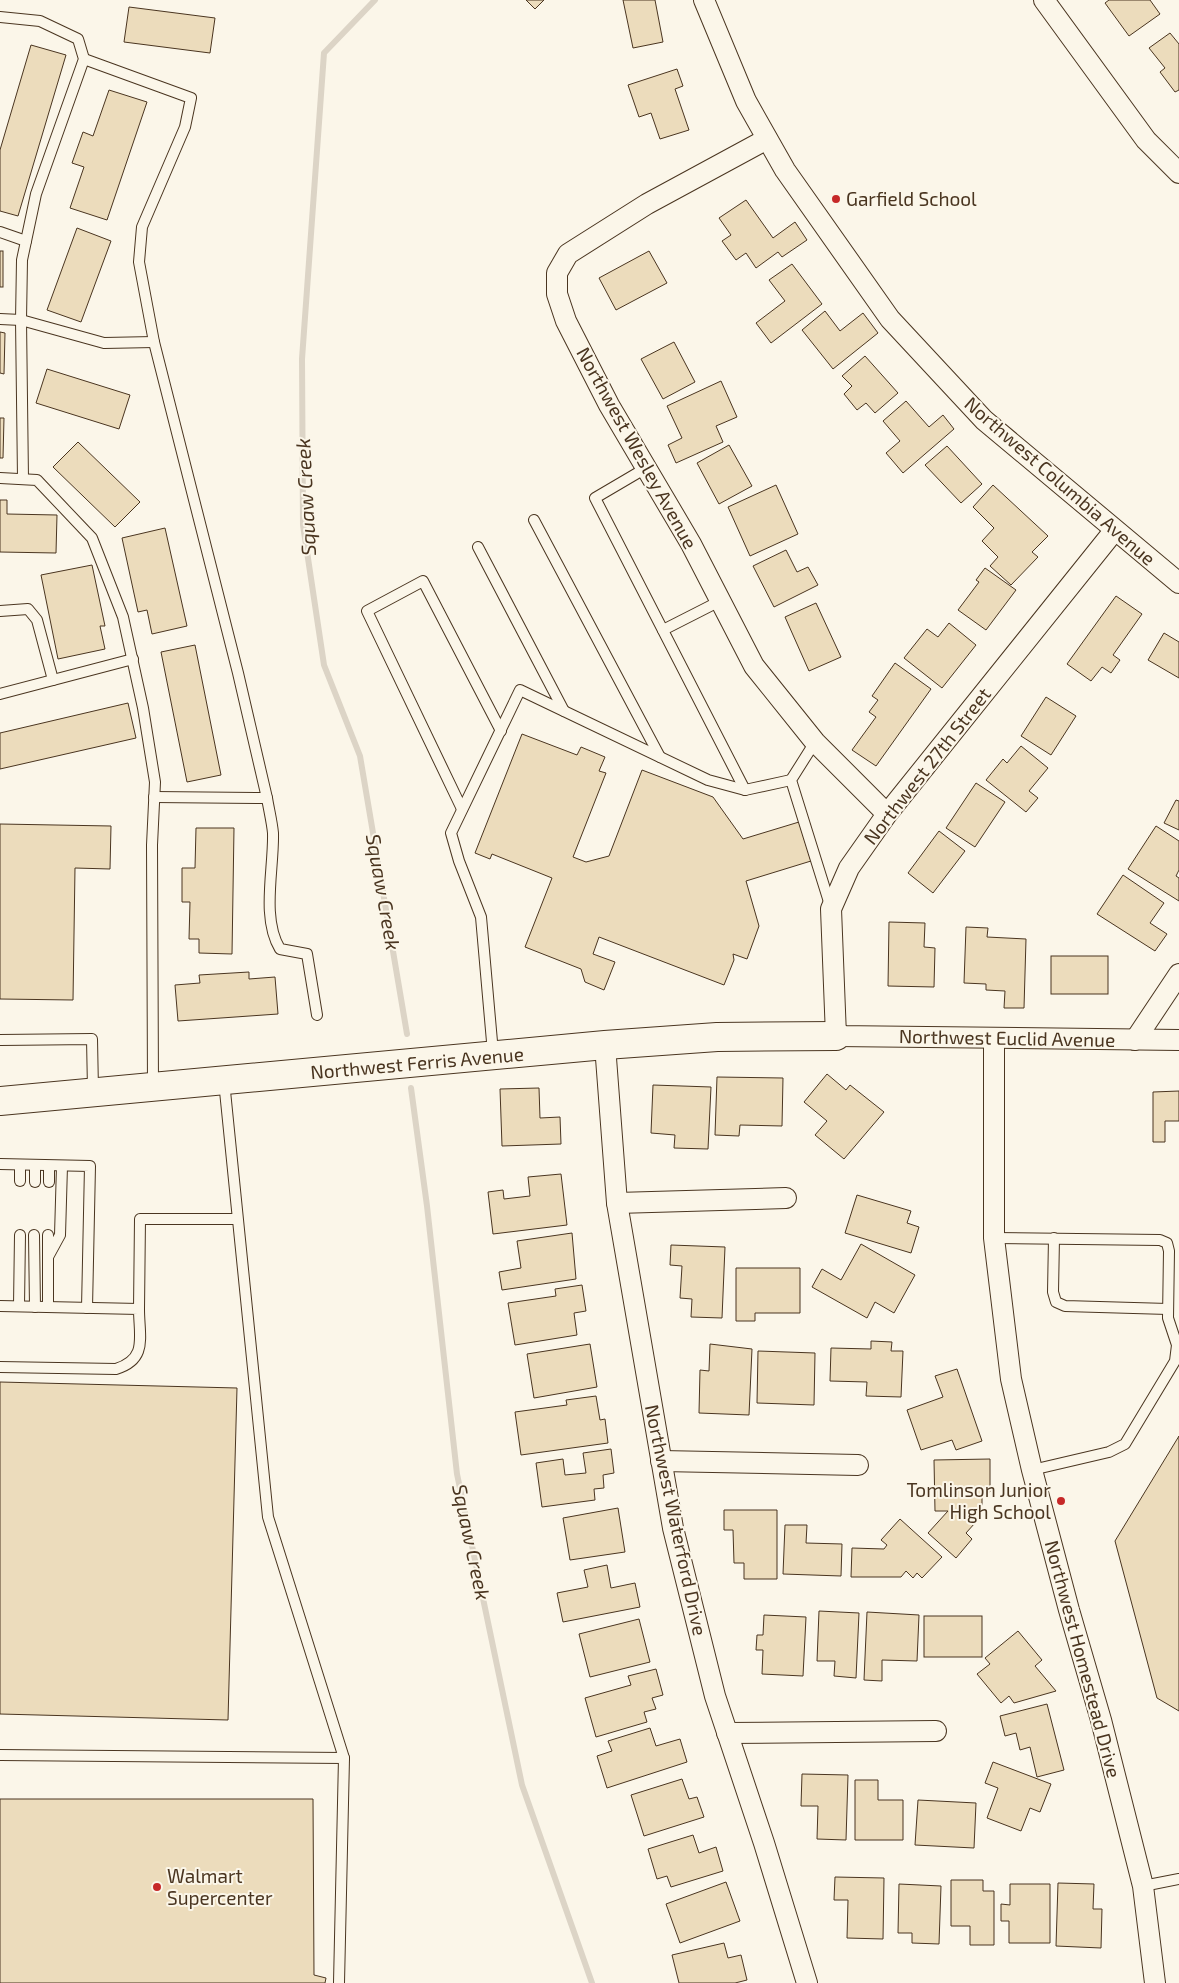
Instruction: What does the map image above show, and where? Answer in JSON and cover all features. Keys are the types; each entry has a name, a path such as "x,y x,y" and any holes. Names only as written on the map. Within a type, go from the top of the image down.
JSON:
{"street":[{"name":"Northwest Columbia Avenue","path":"704,0 746,101 785,170 890,319 984,420 1179,583"},
{"path":"1044,0 1146,140 1179,173"},
{"name":"Northwest Wesley Avenue","path":"767,139 646,204 568,254 557,273 557,294 566,321 609,405 690,544 754,666 815,742 887,814"},
{"name":"Northwest 27th Street","path":"836,1036 831,909 849,868 887,814 1114,530"},
{"path":"1135,1040 1179,974"},
{"name":"Northwest Ferris Avenue","path":"0,1101 604,1045 717,1037 836,1036"},
{"name":"Northwest Euclid Avenue","path":"836,1036 1179,1040"},
{"name":"Northwest Homestead Drive","path":"994,1038 994,1238 1010,1379 1069,1610 1102,1720 1143,1886 1155,1983"},
{"name":"Northwest Waterford Drive","path":"604,1045 617,1203 676,1538 715,1696 764,1844 806,1983"},
{"path":"617,1203 786,1198"},
{"path":"661,1461 858,1465"},
{"path":"727,1733 936,1731"}],"lane":[{"path":"0,18 40,21 78,39 84,59 36,194 22,260 20,320 23,480"},
{"path":"84,59 191,98 185,127 142,228 139,262 154,342 238,673 273,832 270,920 272,936 280,949 308,954 317,1015"},
{"path":"0,232 26,241"},
{"path":"0,319 20,320 104,343 154,342"},
{"path":"646,468 595,498 745,790"},
{"path":"0,478 37,480 92,538 123,617 143,708 155,782 152,845 153,1088"},
{"path":"534,520 660,757"},
{"path":"478,547 564,711"},
{"path":"462,809 367,611 423,581 501,731"},
{"path":"663,630 720,601"},
{"path":"0,610 28,609 37,620 54,680"},
{"path":"0,694 133,659"},
{"path":"493,1056 481,917 459,861 451,833 520,690 708,780 745,790 791,780 815,742"},
{"path":"791,780 831,909"},
{"path":"154,797 266,798"},
{"path":"0,1040 92,1039 93,1093"},
{"path":"224,1081 268,1518 344,1758 339,1983"},
{"path":"0,1164 90,1166 87,1308"},
{"path":"20,1165 20,1181"},
{"path":"35,1166 35,1182"},
{"path":"49,1166 49,1182"},
{"path":"48,1257 60,1235 62,1166"},
{"path":"0,1367 116,1369 130,1364 139,1354 140,1219 238,1219"},
{"path":"19,1306 20,1235"},
{"path":"34,1235 34,1307"},
{"path":"48,1235 48,1307"},
{"path":"994,1238 1160,1240 1167,1243 1169,1251 1168,1318 1177,1345 1175,1362 1125,1444 1109,1452 1032,1470"},
{"path":"1054,1238 1053,1292 1056,1302 1065,1306 1168,1308"},
{"path":"0,1306 139,1308"},
{"path":"0,1754 344,1758"},
{"path":"1143,1886 1179,1879"}],"building":[{"path":"526,0 544,0 535,9"},
{"path":"623,0 655,0 663,42 633,48"},
{"path":"1109,0 1150,0 1160,14 1129,36 1105,3"},
{"path":"129,7 215,18 210,53 124,42"},
{"path":"1170,33 1179,44 1179,90 1175,92 1160,72 1165,68 1149,48"},
{"path":"31,45 66,55 18,216 0,211 0,150"},
{"path":"677,69 683,86 675,89 689,130 660,139 651,113 639,117 628,85"},
{"path":"109,90 147,102 107,220 70,208 84,167 72,163 83,132 93,136"},
{"path":"746,200 773,238 795,222 807,240 782,257 778,252 756,268 746,253 736,260 722,241 731,235 719,218"},
{"path":"77,228 111,241 81,322 47,310"},
{"path":"0,251 3,251 3,287 0,287"},
{"path":"649,251 667,283 616,310 599,278"},
{"path":"792,264 822,304 771,343 756,323 785,301 769,280"},
{"path":"825,311 840,331 863,313 878,333 833,369 802,330"},
{"path":"0,332 5,333 4,374 0,373"},
{"path":"674,342 695,382 663,399 641,359"},
{"path":"865,356 898,393 875,413 866,403 857,410 844,394 852,386 842,376"},
{"path":"47,369 130,395 119,429 36,403"},
{"path":"721,381 737,417 716,426 723,442 676,463 668,445 682,438 667,406"},
{"path":"906,401 929,427 943,415 954,429 903,473 886,453 900,441 883,421"},
{"path":"0,418 4,418 3,458 0,458"},
{"path":"78,442 140,502 115,527 53,467"},
{"path":"729,445 752,486 719,504 697,463"},
{"path":"947,446 982,484 961,503 925,465"},
{"path":"776,485 798,534 750,556 728,507"},
{"path":"993,485 1048,536 1032,552 1038,557 1011,585 990,566 998,557 982,541 994,528 973,507"},
{"path":"0,500 7,500 7,514 57,515 56,553 0,552"},
{"path":"165,528 187,626 152,634 147,610 138,612 122,538"},
{"path":"786,550 797,572 808,567 818,585 774,607 753,566"},
{"path":"92,565 105,626 100,626 105,649 58,659 41,575"},
{"path":"985,568 1016,590 986,630 958,610 979,582 976,580"},
{"path":"1116,596 1142,614 1113,655 1120,660 1111,673 1102,667 1091,681 1067,664"},
{"path":"816,603 841,657 809,671 785,617"},
{"path":"949,623 976,645 942,688 904,658 927,629 938,637"},
{"path":"1164,633 1179,642 1179,678 1148,660"},
{"path":"195,645 221,775 187,782 161,652"},
{"path":"895,663 931,689 876,766 852,750 876,717 869,712 878,700 872,696"},
{"path":"1046,697 1076,716 1051,755 1021,736"},
{"path":"128,703 136,738 0,769 0,733"},
{"path":"522,734 577,755 581,747 605,757 599,771 606,773 573,857 586,862 609,856 642,770 713,797 743,839 799,822 811,861 746,881 759,926 747,959 733,954 734,960 724,985 599,937 593,954 615,962 604,990 585,982 581,969 525,947 552,878 492,854 490,859 475,853"},
{"path":"1021,746 1048,768 1029,791 1038,798 1026,812 986,780 1003,759 1007,763"},
{"path":"976,783 1005,802 975,847 946,828"},
{"path":"1176,800 1179,801 1179,830 1164,823"},
{"path":"0,824 111,826 110,869 75,868 73,1000 0,999"},
{"path":"1156,826 1179,841 1179,870 1176,876 1179,878 1179,901 1128,869"},
{"path":"196,828 234,828 232,954 199,953 199,939 189,939 190,902 182,902 182,868 195,868"},
{"path":"939,831 965,851 933,893 908,873"},
{"path":"1123,875 1164,903 1150,923 1167,934 1155,951 1097,914"},
{"path":"889,922 925,923 924,947 935,948 934,987 888,986"},
{"path":"966,927 988,928 987,937 1026,939 1024,1008 1004,1008 1005,991 986,990 986,984 964,983"},
{"path":"1051,956 1108,956 1108,994 1051,994"},
{"path":"249,972 249,979 275,977 278,1014 178,1021 175,985 200,983 199,975"},
{"path":"827,1074 846,1090 850,1085 884,1112 844,1159 815,1135 827,1121 804,1102"},
{"path":"717,1077 783,1078 782,1126 740,1125 739,1136 715,1135"},
{"path":"653,1085 711,1087 708,1149 674,1148 675,1135 651,1133"},
{"path":"539,1088 540,1118 560,1117 561,1144 502,1146 500,1089"},
{"path":"1179,1091 1179,1121 1165,1121 1165,1142 1153,1142 1153,1092"},
{"path":"561,1174 567,1225 493,1234 488,1192 503,1190 504,1199 530,1196 528,1177"},
{"path":"857,1195 911,1211 907,1223 919,1227 911,1253 845,1233"},
{"path":"572,1233 576,1279 502,1290 499,1272 521,1268 517,1241"},
{"path":"861,1244 915,1275 894,1313 875,1302 867,1318 812,1287 822,1269 841,1280"},
{"path":"671,1245 725,1247 722,1318 691,1317 692,1299 680,1298 682,1266 670,1265"},
{"path":"736,1268 800,1268 800,1313 755,1313 755,1321 736,1321"},
{"path":"582,1285 586,1311 574,1313 577,1335 515,1345 508,1303 556,1296 555,1289"},
{"path":"871,1341 892,1342 891,1351 903,1351 901,1397 866,1396 867,1382 830,1381 831,1348 871,1349"},
{"path":"590,1344 597,1387 534,1398 527,1354"},
{"path":"710,1344 752,1349 749,1415 699,1413 700,1370 709,1371"},
{"path":"758,1351 815,1353 814,1405 757,1403"},
{"path":"957,1369 982,1441 956,1450 952,1440 921,1450 907,1410 943,1397 935,1376"},
{"path":"0,1382 237,1388 228,1720 0,1714"},
{"path":"596,1396 600,1420 605,1419 608,1443 521,1455 515,1412 567,1405 566,1400"},
{"path":"1179,1436 1179,1711 1157,1698 1115,1541"},
{"path":"611,1449 614,1473 603,1475 604,1488 594,1489 595,1500 542,1507 536,1463 563,1459 565,1475 586,1473 583,1453"},
{"path":"990,1459 990,1492 982,1492 982,1505 975,1514 975,1523 966,1533 972,1539 956,1558 928,1533 948,1511 935,1511 934,1460"},
{"path":"618,1508 625,1552 570,1560 563,1518"},
{"path":"724,1510 777,1510 777,1579 744,1579 744,1563 734,1563 733,1530 724,1530"},
{"path":"900,1519 942,1557 922,1578 917,1573 913,1578 906,1571 901,1577 851,1577 852,1548 884,1549 887,1545 881,1540"},
{"path":"785,1525 807,1525 806,1543 842,1544 841,1576 783,1574"},
{"path":"607,1565 611,1588 635,1583 640,1607 563,1622 557,1593 588,1587 584,1570"},
{"path":"819,1611 859,1613 856,1678 834,1676 835,1661 817,1661"},
{"path":"867,1612 919,1615 917,1661 882,1660 882,1681 864,1680"},
{"path":"764,1615 806,1617 803,1676 762,1674 763,1650 756,1650 757,1635 763,1635"},
{"path":"924,1616 982,1616 982,1657 924,1657"},
{"path":"639,1619 650,1662 590,1677 579,1634"},
{"path":"1018,1631 1042,1660 1035,1666 1056,1691 1014,1703 1009,1696 1001,1703 977,1674 990,1664 985,1658"},
{"path":"656,1669 663,1695 652,1698 656,1709 644,1712 647,1722 596,1737 585,1698 631,1685 628,1676"},
{"path":"1047,1704 1064,1770 1037,1777 1030,1747 1020,1750 1016,1733 1005,1736 1000,1716"},
{"path":"650,1728 656,1746 680,1739 687,1762 607,1788 597,1756 612,1751 608,1741"},
{"path":"993,1762 1051,1784 1040,1812 1030,1808 1021,1831 987,1818 998,1788 985,1783"},
{"path":"802,1774 848,1775 846,1840 817,1839 818,1806 801,1806"},
{"path":"682,1779 689,1799 697,1797 704,1817 644,1836 631,1795"},
{"path":"855,1780 878,1780 878,1800 903,1800 903,1840 855,1840"},
{"name":"Walmart Supercenter","path":"0,1799 313,1799 314,1975 326,1978 325,1983 0,1983"},
{"path":"918,1800 976,1803 974,1848 915,1845"},
{"path":"693,1835 699,1853 716,1847 723,1871 671,1887 667,1876 657,1879 648,1849"},
{"path":"835,1877 884,1878 883,1939 847,1938 848,1900 834,1900"},
{"path":"951,1880 983,1880 983,1891 994,1891 994,1945 970,1945 970,1926 951,1926"},
{"path":"726,1882 740,1921 680,1943 666,1904"},
{"path":"1058,1883 1094,1884 1093,1909 1102,1909 1101,1948 1056,1946"},
{"path":"899,1884 941,1886 939,1944 912,1943 912,1933 898,1933"},
{"path":"1010,1884 1050,1884 1050,1943 1009,1943 1009,1921 1001,1921 1001,1904 1010,1905"},
{"path":"724,1943 728,1958 741,1955 747,1980 735,1983 679,1983 672,1955"}],"waterway":[{"name":"Squaw Creek","path":"375,0 324,53 302,359 303,525 324,665 360,756 407,1034"},
{"name":"Squaw Creek","path":"411,1088 427,1206 457,1474 522,1785 592,1983"}],"place":[{"name":"Garfield School","path":"836,199"},
{"name":"Tomlinson Junior High School","path":"1061,1501"},
{"name":"Walmart Supercenter","path":"157,1887"}]}
